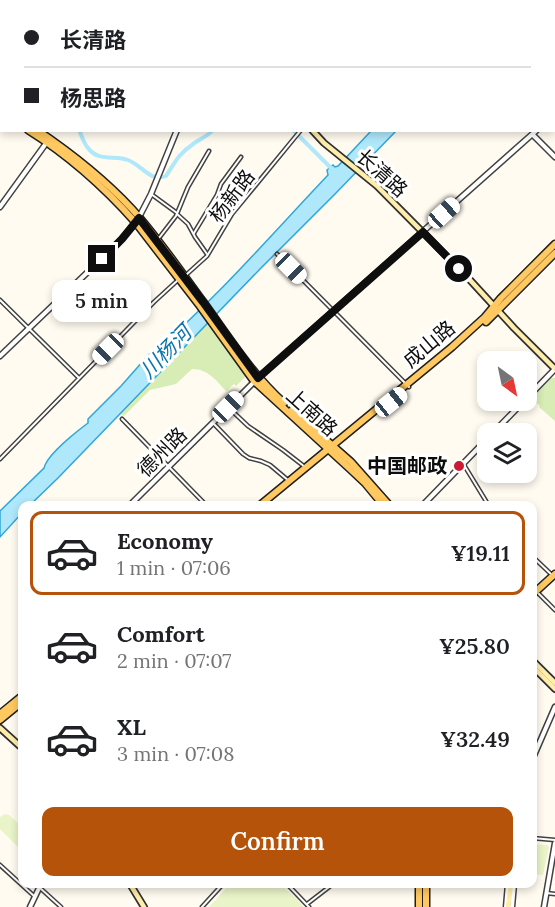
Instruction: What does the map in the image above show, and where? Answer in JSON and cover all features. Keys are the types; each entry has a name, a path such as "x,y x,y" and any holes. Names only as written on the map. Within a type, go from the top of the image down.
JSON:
{"main road":[{"name":"上南路","path":"32,132 48,141 105,183 157,241 182,278"},
{"name":"上南路","path":"39,132 48,141"},
{"name":"长清路","path":"314,132 377,186 555,369"},
{"name":"上南路","path":"138,220 256,379 365,477 386,501"},
{"name":"成山路","path":"496,309 524,275 555,244"},
{"name":"成山路","path":"265,501 408,386 496,309 555,253"},
{"path":"523,284 541,262 524,275"},
{"name":"上南路","path":"331,448 380,501"},
{"name":"成山路","path":"272,501 331,448"},
{"path":"537,594 554,577"},
{"path":"537,665 555,683"},
{"path":"537,671 555,689"},
{"path":"0,714 18,699"},
{"path":"0,720 18,705"},
{"path":"0,728 18,744"},
{"path":"132,888 144,907"},
{"path":"419,888 419,907"},
{"path":"426,888 426,907"},
{"path":"508,907 510,888"}],"street":[{"path":"0,356 115,246 138,220 176,132"},
{"name":"杨新路","path":"0,459 158,298 208,254 232,214 299,132"},
{"path":"531,132 555,157"},
{"name":"德州路","path":"134,501 256,379 535,132"},
{"path":"0,207 48,141"},
{"path":"157,241 177,213 188,187 209,152"},
{"path":"194,233 217,195 221,184 240,157"},
{"path":"151,194 186,221 208,254"},
{"path":"277,254 408,386"},
{"path":"0,300 79,378"},
{"path":"537,388 555,369"},
{"path":"228,407 248,426 284,450 305,468"},
{"path":"503,423 515,411"},
{"path":"122,419 202,501"},
{"path":"213,422 243,454 270,465 289,481"},
{"path":"427,501 477,449"},
{"path":"463,463 486,501"},
{"path":"537,561 554,577"},
{"path":"537,596 555,610"},
{"path":"537,748 555,707"},
{"path":"537,839 555,841 544,907"},
{"path":"0,865 18,881"},
{"path":"25,888 34,896"},
{"path":"30,907 38,888"},
{"path":"43,888 61,907"},
{"path":"203,906 219,888"},
{"path":"291,888 308,906 328,888"},
{"path":"546,893 555,894"}],"green space":[{"path":"207,324 246,376 236,386 234,384 226,391 207,373 192,369 176,384 150,390 124,416 120,413"},
{"path":"550,378 555,378 555,421 539,407 537,391"},
{"path":"5,814 9,815 18,823 18,847 0,829 0,817"},
{"path":"537,844 549,847 543,875 537,874"},
{"path":"226,888 285,888 304,907 209,907"}],"water":[{"name":"川杨河","path":"370,132 395,132 58,478 34,501 18,501 18,517 0,537 0,511 44,468 56,450 88,423 88,419 152,351 179,330 244,265 328,175 327,170 333,165 338,166"}],"waterway":[{"path":"80,132 92,152 102,157 128,160 155,177 166,176 184,152 210,132"},
{"path":"295,132 333,170"}],"place":[{"name":"中国邮政","path":"459,466"}],"route":[{"path":"102,259 139,218 258,378 423,232 459,269"}]}
